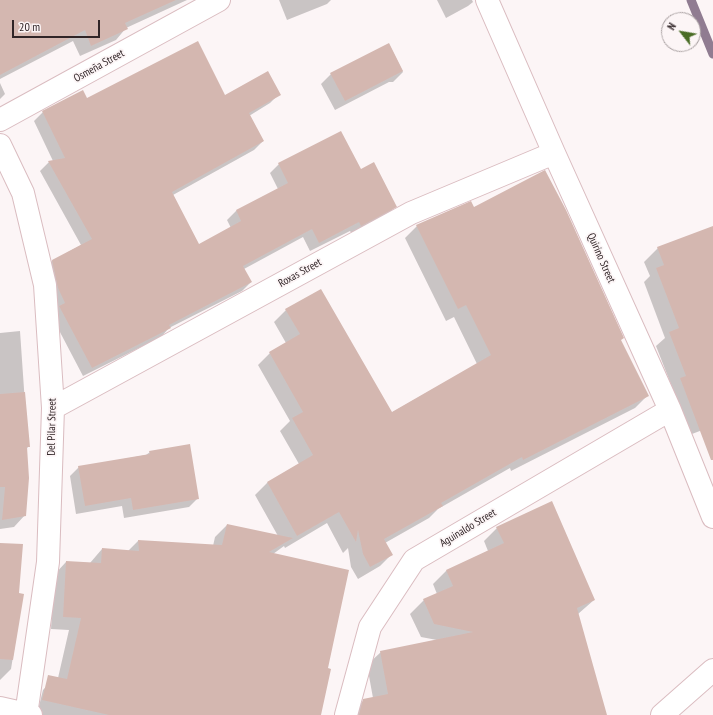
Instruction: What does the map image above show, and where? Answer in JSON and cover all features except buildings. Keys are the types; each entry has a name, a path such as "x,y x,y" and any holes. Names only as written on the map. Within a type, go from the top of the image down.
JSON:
{"street":[{"name":"Osmeña Street","path":"0,120 219,0"},
{"name":"Quirino Street","path":"487,0 670,410 713,517"},
{"name":"Del Pilar Street","path":"0,145 23,193 45,285 53,408 48,562 28,715"},
{"name":"Roxas Street","path":"53,408 410,213 554,153"},
{"name":"Aguinaldo Street","path":"346,715 370,627 414,560 670,410"},
{"path":"662,715 713,670"},
{"path":"0,708 28,715"}],"waterway":[{"path":"691,0 713,54"}]}
